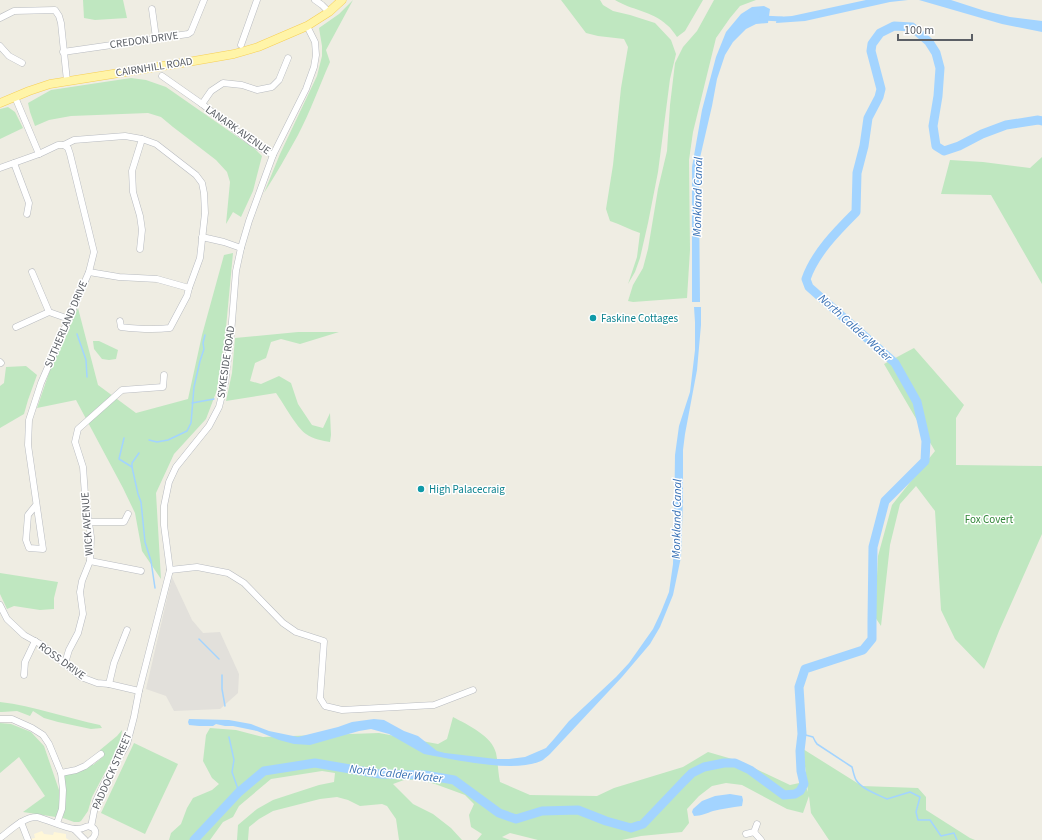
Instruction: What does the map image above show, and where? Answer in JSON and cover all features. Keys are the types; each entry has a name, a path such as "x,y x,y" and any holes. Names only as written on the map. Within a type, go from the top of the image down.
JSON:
{"main road":[{"name":"CAIRNHILL ROAD","path":"0,103 50,84 234,54 258,47 308,26 329,12 342,0"}],"street":[{"name":"CREDON DRIVE","path":"63,52 188,34 191,32 204,0"},
{"path":"241,45 257,0"},
{"path":"315,0 329,12"},
{"path":"152,9 156,38"},
{"path":"0,18 14,11 55,10 59,16 67,81"},
{"name":"SYKESIDE ROAD","path":"134,717 139,691 170,570 164,525 164,506 169,482 176,467 209,426 219,407 225,383 236,272 241,248 249,221 273,155 306,89 314,67 316,55 315,42 308,26"},
{"path":"0,46 9,56 22,63"},
{"name":"LANARK AVENUE","path":"202,104 211,91 223,83 242,85 257,90 272,87 279,80 288,58"},
{"name":"LANARK AVENUE","path":"162,76 202,104 252,143 273,155"},
{"path":"15,97 39,154"},
{"path":"0,168 74,140 125,136 142,139 156,144 196,176 202,183 205,213 200,258 187,296 170,328 160,330 128,328 121,327 120,321"},
{"path":"140,249 142,230 140,216 133,192 132,171 142,139"},
{"name":"SUTHERLAND DRIVE","path":"36,505 28,515 26,540 29,548 43,549 28,445 29,420 41,383 69,319 88,272 94,252 70,154 68,148 64,145"},
{"path":"14,163 29,203 27,214"},
{"path":"202,237 241,248"},
{"path":"32,272 49,312"},
{"path":"88,272 120,277 157,279 189,288"},
{"path":"16,327 49,312 69,319"},
{"name":"WICK AVENUE","path":"64,663 78,633 83,614 80,592 82,581 90,560 91,537 88,522 83,467 75,442 78,429 122,390 163,387 164,376"},
{"path":"88,522 124,522 128,514"},
{"path":"90,560 141,571"},
{"path":"170,570 197,567 228,573 244,583 283,623 296,632 324,641 320,698 325,706 342,710 434,705 473,690"},
{"name":"ROSS DRIVE","path":"0,605 7,619 24,635 42,645 81,678 97,683 109,684 139,691"},
{"path":"109,684 114,663 127,630"},
{"path":"24,675 26,662 35,641"},
{"name":"PADDOCK STREET","path":"85,834 93,817 96,801 127,744 134,717"},
{"path":"0,719 12,719 32,728 43,735 49,744 61,773 63,790 62,809 57,823"},
{"path":"61,773 76,770 85,766 101,754"},
{"path":"0,838 21,822 32,817 57,823 85,834"},
{"path":"21,822 28,840"},
{"path":"754,832 757,824"},
{"name":"PADDOCK STREET","path":"85,834 94,829 94,838 91,840"},
{"path":"746,834 754,832"},
{"path":"754,832 761,840"}],"shaded area":[{"path":"172,577 192,620 203,633 220,632 239,674 238,693 220,709 174,711 166,696 146,689"},
{"path":"42,831 44,834 53,835 54,832 66,834 66,838 69,840 30,839 35,838 34,834"}],"green space":[{"path":"83,0 123,0 127,18 95,20 84,18"},
{"path":"353,0 326,50 330,62 307,117 290,150 264,193 280,154 317,76 322,56 319,28 339,14"},
{"path":"561,0 600,0 603,5 613,11 655,23 671,40 676,54 670,79 658,172 648,223 640,258 635,272 628,284 637,257 640,233 610,221 606,209 613,165 621,88 628,47 624,39 586,33"},
{"path":"615,0 703,0 685,31 677,37 661,20"},
{"path":"714,0 756,0 740,6 716,38 693,132 689,160 690,250 687,298 633,302 628,301 633,285 643,268 648,249 658,189 667,151 675,63 683,47 697,31"},
{"path":"131,78 146,80 166,87 255,149 262,156 253,191 241,217 233,212 226,224 230,182 227,172 216,160 161,117 148,113 71,116 49,120 35,126 28,103 51,90"},
{"path":"8,107 15,112 23,128 0,139 0,109"},
{"path":"1042,157 1042,284 991,195 941,194 950,160 983,162 1030,168"},
{"path":"233,253 225,338 217,390 206,419 174,454 156,493 161,579 142,551 135,513 76,400 37,408 50,370 78,308 98,385 136,413 188,399 202,335 224,255"},
{"path":"298,332 339,332 300,344 281,339 271,342 266,358 255,363 250,381 261,384 279,376 291,383 298,404 312,425 323,428 330,413 330,442 312,437 302,431 276,393 226,401 232,373 235,338"},
{"path":"93,341 99,341 118,350 116,359 102,359 94,349"},
{"name":"Fox Covert","path":"914,348 964,405 956,418 956,465 1042,466 1042,534 999,631 984,669 955,639 941,610 935,511 916,486 900,504 890,545 881,626 875,617 878,556 892,505 935,451 884,364"},
{"path":"26,366 37,375 24,414 0,428 0,386 4,383 6,367"},
{"path":"0,573 58,582 54,598 54,609 40,610 14,606 7,609 0,594"},
{"path":"0,702 25,706 100,725 102,728 91,729 58,722 44,718 33,711 30,716 17,711 0,712"},
{"path":"453,717 479,732 490,741 496,753 500,782 530,795 597,796 614,788 683,767 708,752 739,761 790,785 804,782 808,792 803,749 862,786 918,788 926,797 926,810 975,840 829,840 811,813 809,796 803,813 787,809 742,785 726,783 712,786 699,796 687,809 689,823 682,832 641,836 622,840 538,840 510,833 502,837 510,840 477,840 482,834 471,827 469,815 474,804 465,795 420,780 404,780 393,784 413,804 433,814 451,828 462,840 399,840 396,819 387,806 382,804 360,806 348,800 337,797 320,799 273,811 249,827 248,840 237,840 238,825 257,809 273,800 319,785 334,782 335,773 322,771 271,779 239,806 233,817 223,822 210,840 169,840 171,833 181,824 187,808 193,798 212,790 219,784 212,778 203,761 206,735 210,728 236,730 263,737 379,733 438,744 447,739"},
{"path":"0,723 11,724 31,732 44,746 59,790 59,810 56,817 23,812 45,796 19,757 0,773"},
{"path":"122,730 119,746 92,797 88,811 79,822 74,822 63,818 64,774 79,772 91,764 93,765 104,756 100,750"},
{"path":"134,743 178,764 145,834 101,813"}],"water":[{"path":"866,0 908,0 890,2 805,21 776,23 777,17 792,16"},
{"path":"919,0 951,0 1010,17 1042,21 1042,32 1002,24"},
{"path":"764,6 770,9 768,23 756,24 746,29 733,42 725,55 717,79 699,162 700,302 692,302 692,167 702,110 716,57 726,32 741,14 752,7"},
{"path":"694,307 701,307 701,325 697,370 683,450 681,557 673,595 660,627 650,644 622,677 543,760 532,764 503,766 455,760 424,754 389,734 371,729 310,745 294,744 257,731 233,726 216,724 213,726 189,725 189,719 229,720 251,724 269,731 298,737 352,722 374,719 384,720 404,731 418,736 437,751 445,753 496,759 509,759 525,757 546,748 569,721 629,663 653,629 669,592 673,564 675,455 679,426 690,392 695,350"},
{"path":"730,794 742,796 742,806 694,816 692,812 693,809 702,801 715,796"}],"waterway":[{"name":"Monkland Canal","path":"762,18 782,19"},
{"name":"North Calder Water","path":"194,840 239,792 264,771 315,763 380,774 425,775 454,780 499,813 516,819 542,811 578,810 606,821 631,828 643,824 692,773 704,767 724,763 735,763 750,770 784,795 795,794 800,791 804,784 801,771 800,751 802,734 799,687 805,669 863,650 872,639 873,547 885,501 925,461 926,441 917,402 895,363 809,287 806,279 821,251 856,212 857,173 864,146 868,118 879,97 881,89 871,51 872,44 880,33 894,26 912,27 929,42 936,53 940,68 938,96 933,126 936,146 944,151 1006,125 1038,120 1042,121"},
{"path":"77,334 86,360 87,377"},
{"path":"149,440 157,442 168,440 187,431 191,423 194,387 204,349 203,343 205,335"},
{"path":"192,403 214,399"},
{"path":"124,438 119,459 132,467 141,502 145,542 151,561 155,588"},
{"path":"132,467 132,463 139,453"},
{"path":"199,639 219,659"},
{"path":"222,675 222,689 225,706"},
{"path":"802,734 813,737 817,744 852,767 856,780 870,791 887,799 910,792 920,797 916,812 918,820 930,820 941,836 954,833 957,840"},
{"path":"229,737 234,760 232,772 239,792"}],"place":[{"name":"Faskine Cottages","path":"593,318"},
{"name":"High Palacecraig","path":"421,489"}]}
